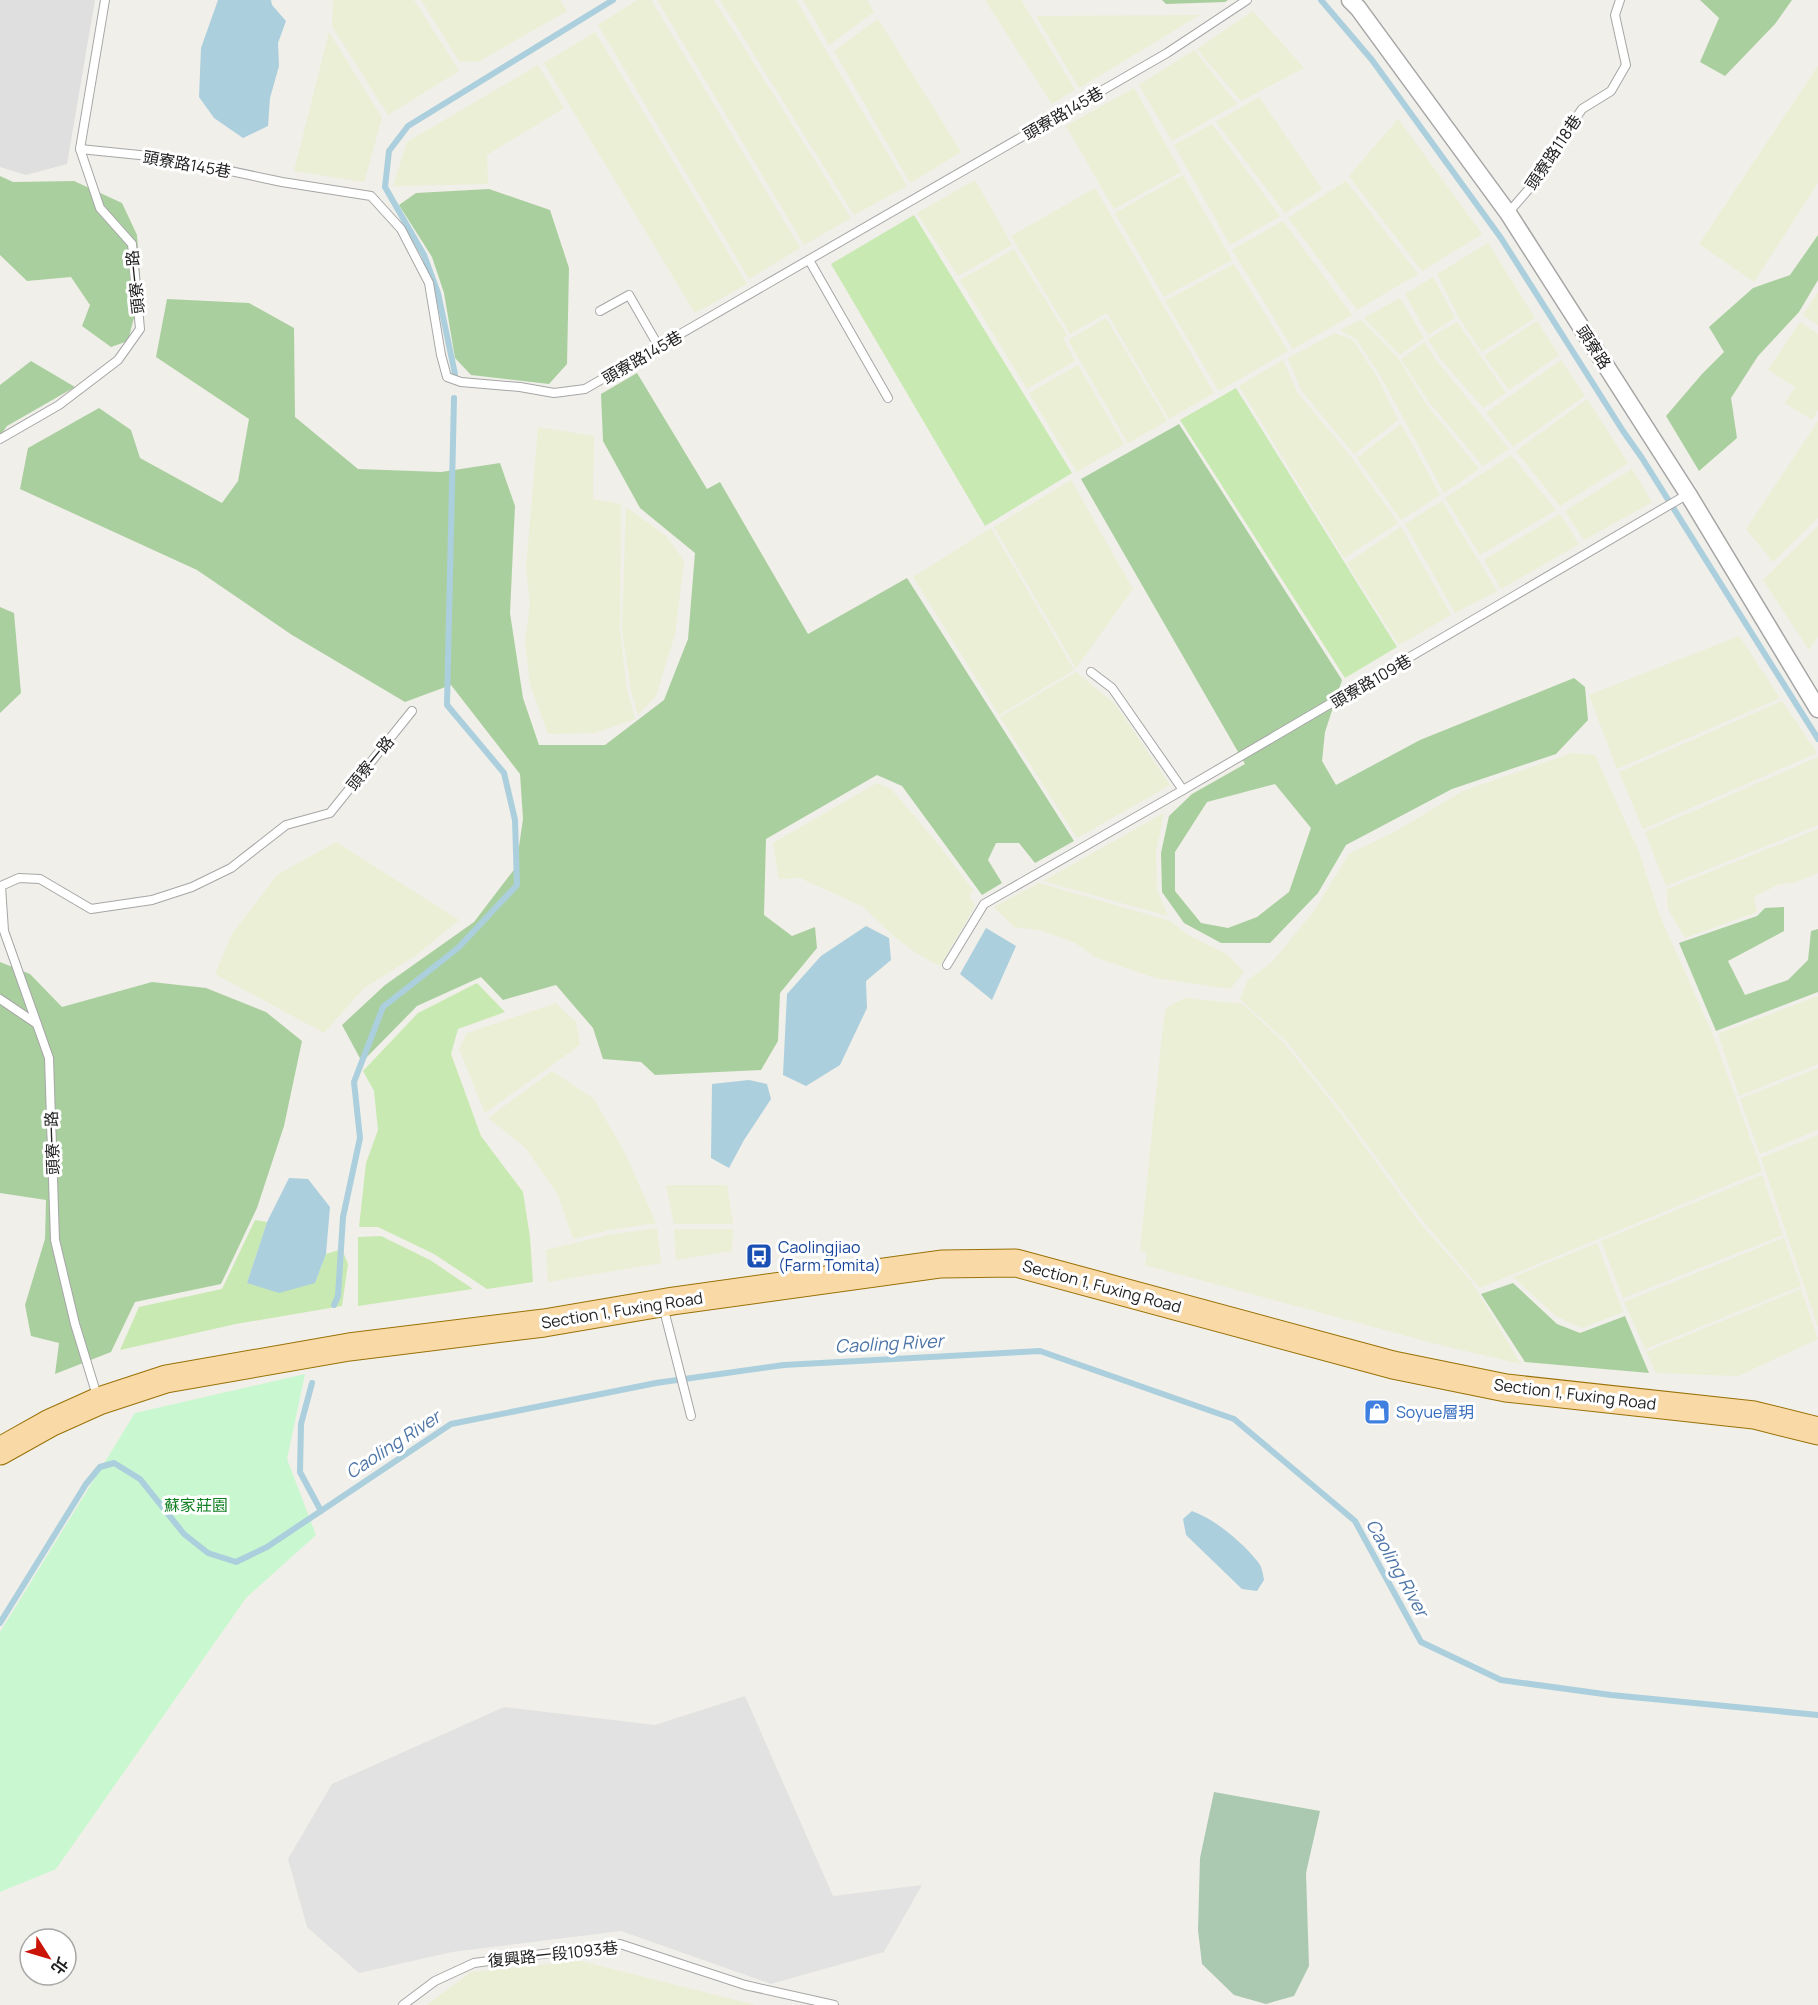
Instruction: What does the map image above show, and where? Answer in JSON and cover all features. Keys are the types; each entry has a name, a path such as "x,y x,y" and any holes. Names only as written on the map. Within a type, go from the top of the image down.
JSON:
{"main road":[{"name":"Section 1, Fuxing Road","path":"0,1450 50,1423 99,1401 166,1379 338,1349 544,1323 662,1303 941,1264 1016,1263 1393,1365 1506,1388 1754,1415 1818,1431"}],"street":[{"name":"頭寮路","path":"1350,0 1508,213 1688,494 1818,709"}],"lane":[{"name":"頭寮一路","path":"0,439 59,405 118,360 140,329 132,244 100,208 80,149 105,0"},
{"name":"頭寮路145巷","path":"80,149 169,158 282,182 371,196 401,229 429,283 447,377 461,382 520,387 554,393 585,389 1167,52 1247,0"},
{"name":"頭寮路118巷","path":"1508,213 1528,190 1582,109 1611,91 1626,65 1615,15 1620,0"},
{"path":"808,260 888,398"},
{"path":"600,311 628,296 659,347"},
{"name":"頭寮路109巷","path":"947,965 984,904 1688,494"},
{"path":"1091,672 1112,688 1183,790"},
{"name":"頭寮一路","path":"99,1401 75,1324 55,1240 49,1058 2,931 1,885 19,878 40,879 91,909 152,900 192,887 231,868 286,825 330,813 412,711"},
{"path":"0,999 38,1024"},
{"path":"662,1303 691,1416"},
{"name":"復興路一段1093巷","path":"403,2005 435,1981 474,1963 620,1944 745,1985 834,2005"}],"shaded area":[{"path":"0,0 95,0 67,164 26,175 0,167"},
{"path":"745,1696 833,1896 922,1885 884,1952 771,1984 621,1931 452,1952 359,1973 307,1927 288,1859 332,1784 504,1707 655,1725"}],"green space":[{"path":"333,0 414,0 459,71 388,115 332,26"},
{"path":"421,0 560,0 567,11 478,62 459,61"},
{"path":"637,0 651,0 800,248 749,279 598,25"},
{"path":"657,0 714,0 851,218 804,245"},
{"path":"720,0 796,0 907,186 854,215"},
{"path":"803,0 867,0 874,12 829,45"},
{"path":"985,0 1021,0 1075,90 1052,104"},
{"path":"1162,0 1228,0 1225,2 1166,4"},
{"path":"1700,0 1792,0 1775,24 1725,76 1700,62 1719,18"},
{"path":"1253,11 1304,68 1241,101 1197,49"},
{"path":"1200,15 1079,88 1036,16"},
{"path":"878,19 961,152 910,183 834,51"},
{"path":"329,32 382,118 364,182 294,171"},
{"path":"595,32 747,284 695,313 544,63"},
{"path":"1194,50 1237,104 1172,141 1139,85"},
{"path":"538,65 564,108 487,155 488,184 393,186 407,142"},
{"path":"1818,66 1818,183 1754,282 1699,244"},
{"path":"1134,88 1181,172 1114,209 1066,126"},
{"path":"1259,97 1322,189 1285,213 1216,122"},
{"path":"1398,119 1482,234 1422,271 1349,176"},
{"path":"1212,124 1280,216 1230,245 1174,145"},
{"path":"1183,175 1232,260 1164,297 1115,213"},
{"path":"0,176 13,182 74,181 122,203 137,235 141,290 128,341 111,347 82,326 90,305 71,277 27,281 0,255"},
{"path":"975,180 1012,245 958,276 917,213"},
{"path":"1346,181 1418,274 1357,310 1288,218"},
{"path":"1095,188 1214,393 1169,419 1107,313 1070,334 1011,236"},
{"path":"489,189 550,210 569,268 567,364 549,384 471,375 455,358 444,293 432,257 399,205 416,193"},
{"path":"914,215 1072,473 985,526 831,264"},
{"path":"1283,221 1352,315 1293,349 1232,250"},
{"path":"1818,235 1818,280 1799,312 1758,356 1731,398 1737,438 1699,471 1666,416 1724,352 1709,327 1753,288 1790,275"},
{"path":"1488,243 1535,318 1482,352 1459,318 1437,274"},
{"path":"1014,249 1067,335 1063,338 1075,361 1027,389 960,280"},
{"path":"1234,264 1288,351 1219,391 1165,301"},
{"path":"1433,277 1455,318 1428,335 1405,294"},
{"path":"1818,292 1818,325 1803,315"},
{"path":"1400,298 1424,338 1400,355 1364,318"},
{"path":"167,299 249,303 294,328 295,417 358,469 441,472 500,463 515,506 510,613 523,698 539,745 605,745 664,700 688,639 695,553 640,508 603,441 601,394 637,373 707,489 720,482 808,634 907,578 1074,841 1035,863 1019,843 996,843 988,860 1002,883 982,895 902,786 877,775 766,839 764,915 792,936 815,927 817,948 780,993 778,1041 761,1070 655,1075 641,1062 603,1059 593,1028 556,985 503,1000 481,977 417,1006 362,1062 342,1025 385,985 474,922 516,867 523,819 520,774 451,685 405,702 292,635 197,570 20,489 28,448 99,408 131,430 140,458 222,503 238,481 249,419 156,357"},
{"path":"1106,318 1167,421 1128,443 1068,340"},
{"path":"1361,320 1398,358 1426,404 1479,469 1444,493 1380,375 1356,339 1340,330"},
{"path":"1537,321 1559,355 1509,390 1484,356"},
{"path":"1457,322 1506,393 1483,408 1439,357 1428,339"},
{"path":"1800,322 1818,334 1818,410 1812,420 1785,403 1795,387 1768,370"},
{"path":"1335,333 1353,340 1377,377 1398,420 1354,454 1301,390 1288,358"},
{"path":"1425,342 1435,359 1509,449 1483,466 1429,402 1401,359"},
{"path":"1283,360 1297,392 1352,458 1398,523 1344,558 1239,386"},
{"path":"1561,360 1585,396 1513,447 1486,413"},
{"path":"31,361 75,387 7,426 0,436 0,385"},
{"path":"1078,365 1124,444 1077,472 1029,393"},
{"path":"1236,388 1397,647 1345,678 1180,420"},
{"path":"1587,399 1628,463 1560,506 1516,451"},
{"path":"1818,421 1818,518 1773,562 1746,529"},
{"path":"1179,424 1342,680 1325,732 1322,761 1336,785 1420,740 1574,678 1585,687 1588,720 1556,754 1452,789 1346,845 1318,893 1270,943 1221,943 1184,923 1162,892 1161,853 1169,816 1192,794 1245,764 1081,479","holes":["1275,784 1311,828 1289,892 1257,917 1228,928 1201,923 1175,891 1175,852 1207,802"]},
{"path":"1401,424 1440,495 1401,520 1357,458"},
{"path":"538,427 594,436 593,499 621,504 620,630 627,690 635,719 595,733 548,734 530,684 525,641 530,604 526,568"},
{"path":"1511,455 1556,510 1480,555 1445,498"},
{"path":"1632,469 1652,502 1584,540 1565,511"},
{"path":"1071,480 1133,589 1076,668 994,527"},
{"path":"1442,501 1497,591 1455,613 1405,524"},
{"path":"626,507 666,536 684,561 675,634 656,696 638,715 631,690 622,631"},
{"path":"1560,514 1579,544 1501,589 1484,560"},
{"path":"1818,526 1818,637 1809,650 1763,580"},
{"path":"1401,527 1451,615 1399,645 1347,563"},
{"path":"991,528 1074,670 999,715 913,577"},
{"path":"0,607 14,613 21,693 0,713"},
{"path":"1739,636 1780,698 1617,769 1589,695"},
{"path":"1076,672 1115,704 1170,785 1077,838 1000,717"},
{"path":"1782,701 1817,753 1643,829 1619,772"},
{"path":"1572,753 1595,755 1639,852 1659,914 1713,1035 1762,1171 1480,1288 1423,1221 1343,1112 1286,1041 1240,999 1248,980 1272,962 1314,911 1349,854 1398,830 1463,791"},
{"path":"1818,757 1818,825 1666,886 1645,832"},
{"path":"877,783 891,789 938,844 973,890 969,896 975,906 940,966 916,953 895,937 862,906 800,878 779,879 773,843"},
{"path":"1164,813 1156,852 1157,890 1168,916 1043,881"},
{"path":"1818,829 1818,873 1796,882 1777,885 1754,897 1757,912 1685,938 1668,909 1667,889"},
{"path":"336,842 459,920 415,956 363,989 324,1033 215,974 232,934 277,875"},
{"path":"1039,883 1170,921 1188,935 1228,955 1244,972 1230,989 1155,978 1095,957 1074,942 1039,930 1014,927 994,907"},
{"path":"1784,907 1784,931 1728,961 1745,995 1788,980 1808,960 1811,931 1818,929 1818,992 1716,1031 1679,943 1757,916 1765,908"},
{"path":"0,962 30,974 62,1007 152,982 206,988 266,1012 302,1041 284,1126 257,1208 221,1284 135,1302 111,1352 55,1374 59,1343 31,1336 25,1305 45,1239 46,1200 0,1193"},
{"path":"477,983 505,1012 458,1029 451,1054 481,1136 523,1192 530,1237 533,1282 487,1289 434,1254 378,1227 359,1227 366,1163 378,1130 374,1091 363,1071 418,1013"},
{"path":"1818,996 1818,1064 1739,1096 1718,1034"},
{"path":"1185,998 1243,1004 1283,1042 1341,1114 1420,1223 1471,1281 1521,1364 1440,1345 1145,1265 1147,1254 1140,1250 1163,1025 1166,1008"},
{"path":"556,1003 576,1022 580,1045 485,1113 459,1049 467,1033"},
{"path":"1818,1068 1818,1130 1760,1154 1740,1099"},
{"path":"552,1071 594,1099 625,1153 656,1223 610,1230 573,1239 558,1195 525,1147 488,1118"},
{"path":"1818,1135 1818,1327 1761,1158"},
{"path":"1762,1175 1783,1235 1623,1298 1601,1241"},
{"path":"666,1185 727,1185 733,1224 674,1224"},
{"path":"255,1220 267,1222 247,1283 315,1283 326,1254 342,1249 348,1264 342,1306 236,1324 120,1350 139,1307 222,1289"},
{"path":"657,1228 661,1263 548,1282 546,1250 608,1235"},
{"path":"674,1229 733,1229 732,1251 676,1260"},
{"path":"381,1236 430,1260 473,1289 358,1306 358,1237"},
{"path":"1784,1238 1801,1286 1645,1349 1624,1302"},
{"path":"1597,1243 1623,1312 1582,1328 1556,1316 1513,1277"},
{"path":"1513,1283 1557,1324 1580,1333 1625,1316 1649,1373 1525,1362 1481,1294"},
{"path":"1801,1289 1818,1339 1738,1376 1656,1373 1646,1352"},
{"name":"蘇家莊園","path":"305,1374 287,1459 316,1535 246,1598 56,1869 0,1892 0,1632 135,1413"},
{"path":"1214,1792 1320,1811 1306,1873 1309,1966 1294,1996 1266,2004 1234,1995 1202,1964 1198,1930 1200,1858"},
{"path":"581,1961 755,2005 427,2005 471,1972"}],"water":[{"path":"218,0 271,0 272,5 286,21 278,43 279,66 270,98 268,126 243,138 214,118 199,97 201,48"},
{"path":"866,926 889,938 891,960 866,981 867,1008 840,1065 806,1086 783,1075 787,994 821,956"},
{"path":"986,928 1016,946 992,1000 960,974"},
{"path":"749,1080 767,1084 771,1099 729,1168 711,1158 712,1084"},
{"path":"289,1178 308,1179 330,1207 326,1254 315,1283 279,1293 247,1283 267,1222"},
{"path":"1192,1511 1228,1532 1258,1562 1264,1580 1257,1591 1242,1589 1186,1535 1183,1519"}],"waterway":[{"path":"455,374 438,293 424,255 385,187 389,151 408,126 613,0"},
{"path":"1321,0 1372,60 1501,238 1818,739"},
{"path":"334,1305 338,1296 343,1217 360,1138 354,1082 383,1007 458,948 517,885 515,820 504,773 447,705 454,398"},
{"name":"Caoling River","path":"0,1623 86,1484 100,1467 114,1463 140,1479 184,1534 208,1553 236,1562 267,1547 451,1424 656,1383 784,1365 1040,1351 1234,1419 1355,1521 1421,1642 1501,1680 1611,1695 1818,1715"},
{"path":"312,1383 301,1424 300,1472 321,1511"}],"place":[{"name":"Caolingjiao (Farm Tomita)","path":"759,1256"},
{"name":"Soyue層玥","path":"1377,1412"}]}
